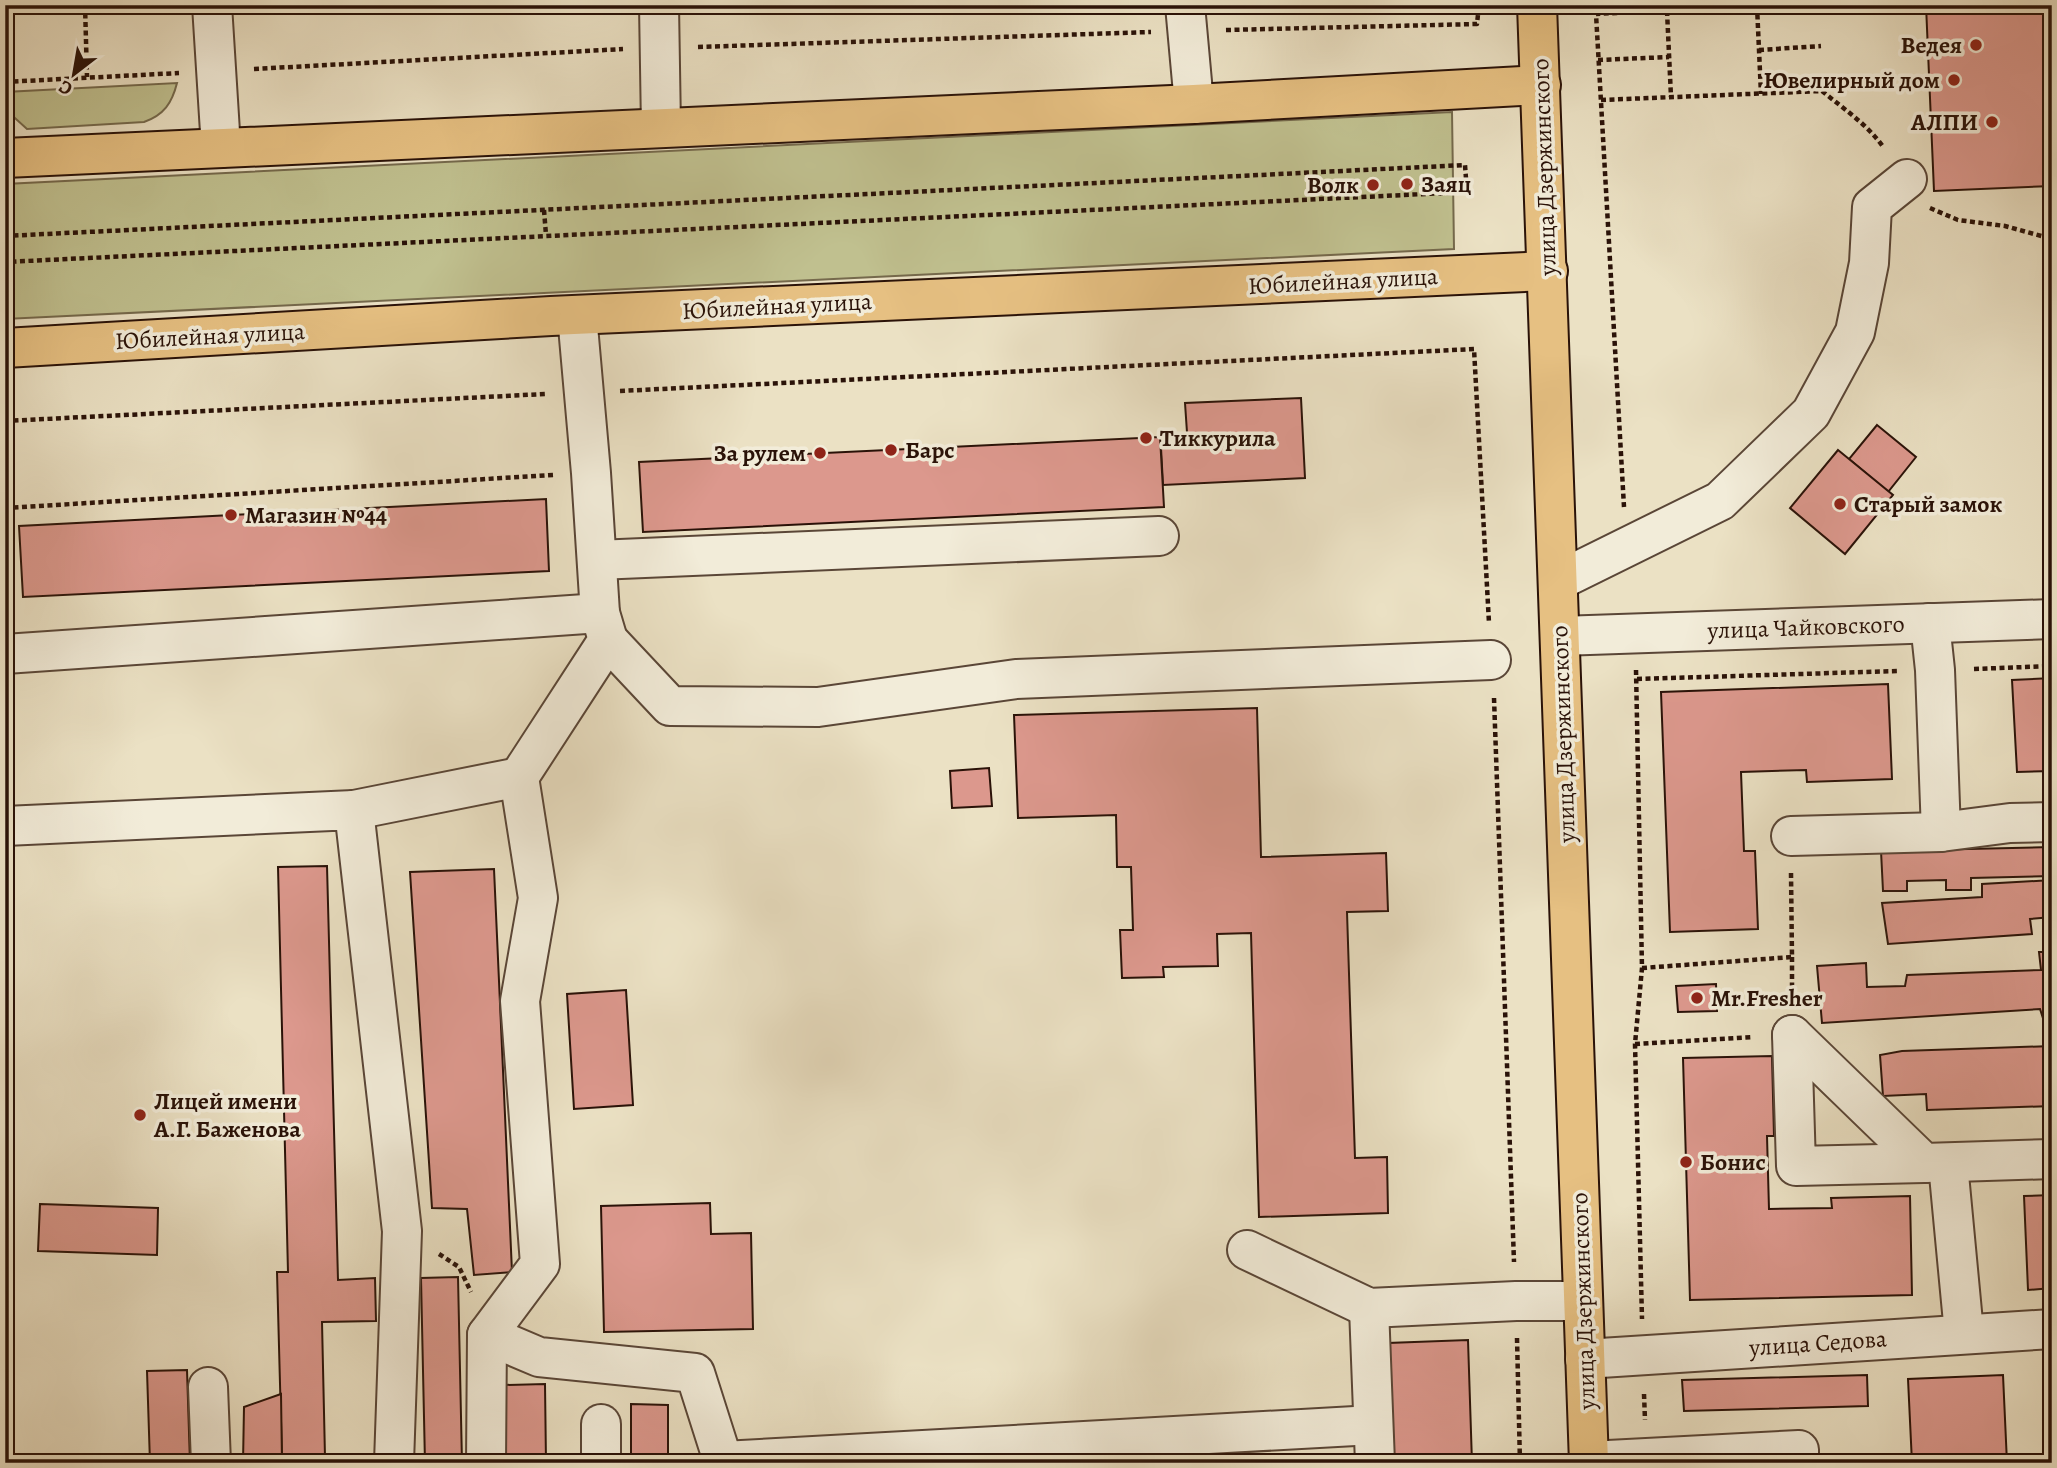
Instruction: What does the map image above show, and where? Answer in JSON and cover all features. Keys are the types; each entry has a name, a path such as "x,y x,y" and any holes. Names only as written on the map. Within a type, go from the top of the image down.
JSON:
{"main road":[{"name":"улица Дзержинского","path":"1538,5 1589,1462"},
{"path":"5,158 1194,104 1541,85"},
{"name":"Юбилейная улица","path":"5,348 577,315 1548,271"}],"street":[{"path":"212,5 220,148"},
{"path":"659,5 661,128"},
{"path":"1186,18 1194,104"},
{"path":"1558,581 1720,501 1811,413 1855,332 1869,263 1872,207 1907,180"},
{"path":"577,315 604,626 670,706 818,707 1016,679 1491,660"},
{"path":"597,560 1159,536"},
{"name":"улица Чайковского","path":"1560,636 2052,619"},
{"path":"1930,623 1935,670 1941,832"},
{"path":"5,654 604,626"},
{"path":"486,1463 487,1335 540,1264 520,1000 538,898 519,777 604,626"},
{"path":"5,826 354,810 519,777"},
{"path":"354,810 402,1231 394,1463"},
{"path":"1791,836 1941,832 2010,822 2052,822"},
{"path":"1792,1035 1936,1163 1964,1334"},
{"path":"1792,1035 1796,1166 2052,1159"},
{"path":"1247,1250 1369,1308 1516,1301 1583,1301"},
{"path":"1369,1308 1375,1463"},
{"name":"улица Седова","path":"1585,1359 2052,1329"},
{"path":"487,1335 538,1357 695,1373 723,1462 1373,1424"},
{"path":"208,1387 211,1463"},
{"path":"601,1424 601,1463"},
{"path":"1589,1462 1799,1450 1799,1463"}],"path":[{"path":"85,5 87,77"},
{"path":"5,82 1186,18 1477,24 1479,5"},
{"path":"1626,546 1596,14 1776,5"},
{"path":"1757,6 1761,94"},
{"path":"1667,11 1671,97"},
{"path":"1759,50 1821,46"},
{"path":"1598,60 1669,57"},
{"path":"1601,100 1822,91 1869,128 1930,208 1958,220 2005,226 2052,239"},
{"path":"5,236 1465,165 1467,192 5,262"},
{"path":"544,210 545,235"},
{"path":"5,421 1474,349 1494,694 1520,1463"},
{"path":"5,508 591,473"},
{"path":"1633,633 1637,679 1642,968 1635,1044 1646,1458"},
{"path":"1637,679 2052,666"},
{"path":"1642,968 1792,957 1791,836"},
{"path":"1635,1044 1792,1035"},
{"path":"402,1231 459,1267 487,1335"}],"green space":[{"path":"177,83 173,97 166,107 157,116 144,122 27,129 5,109 5,92"},
{"path":"1452,112 1454,249 5,319 5,184"}],"building":[{"name":"АЛПИ","path":"1926,5 2052,5 2052,186 1934,191"},
{"path":"1301,398 1305,478 1163,485 1161,448 1188,447 1185,403"},
{"path":"1877,425 1916,457 1888,492 1849,459"},
{"path":"1160,437 1164,507 643,532 639,462"},
{"name":"Старый замок","path":"1838,450 1893,495 1845,554 1790,508"},
{"path":"546,499 549,571 23,597 19,526"},
{"path":"2052,678 2052,771 2017,772 2012,680"},
{"path":"1888,684 1892,779 1807,782 1806,770 1741,772 1744,851 1755,851 1758,929 1670,932 1661,692"},
{"path":"1257,708 1261,857 1386,853 1388,911 1347,912 1355,1158 1387,1157 1388,1213 1259,1217 1251,933 1217,934 1218,966 1163,967 1164,977 1122,978 1120,930 1133,930 1131,867 1117,867 1116,815 1018,818 1014,715"},
{"path":"989,768 992,806 952,808 950,771"},
{"path":"2052,847 2052,876 1971,878 1971,890 1946,890 1946,880 1907,881 1907,891 1883,891 1881,851"},
{"path":"327,866 338,1280 375,1278 376,1321 322,1322 325,1457 282,1458 277,1272 288,1272 278,867"},
{"path":"494,869 512,1272 474,1275 467,1209 432,1208 410,872"},
{"path":"2052,880 2052,917 2030,919 2032,934 1888,944 1882,903 1982,897 1982,884"},
{"path":"2039,952 2052,952 2052,1046 2040,1009 1822,1023 1817,966 1866,963 1867,987 1905,986 1907,975 2041,970"},
{"name":"Mr.Fresher","path":"1716,984 1717,1011 1678,1012 1676,986"},
{"path":"626,990 633,1105 574,1109 567,994"},
{"path":"2052,1046 2052,1106 1927,1110 1926,1094 1883,1096 1880,1055 1902,1051"},
{"path":"1772,1056 1774,1136 1767,1136 1769,1209 1832,1208 1831,1198 1910,1196 1912,1295 1690,1300 1683,1058"},
{"path":"2052,1195 2052,1288 2028,1290 2024,1196"},
{"path":"710,1203 711,1234 751,1233 753,1329 604,1332 601,1206"},
{"path":"40,1204 158,1208 157,1255 38,1251"},
{"path":"458,1277 462,1463 425,1463 421,1278"},
{"path":"1468,1340 1472,1463 1392,1463 1388,1343"},
{"path":"187,1370 190,1463 150,1463 147,1371"},
{"path":"1867,1375 1868,1406 1684,1411 1682,1380"},
{"path":"2003,1375 2007,1463 1912,1463 1908,1379"},
{"path":"545,1384 546,1463 505,1463 504,1385"},
{"path":"281,1394 282,1463 243,1463 244,1407"},
{"path":"631,1404 668,1405 668,1463 631,1463"}],"place":[{"name":"Ведея","path":"1976,45"},
{"name":"Ювелирный дом","path":"1954,80"},
{"name":"АЛПИ","path":"1992,122"},
{"name":"Заяц","path":"1407,184"},
{"name":"Волк","path":"1373,185"},
{"name":"Тиккурила","path":"1146,438"},
{"name":"Барс","path":"891,450"},
{"name":"За рулем","path":"820,453"},
{"name":"Старый замок","path":"1840,504"},
{"name":"Магазин №44","path":"231,515"},
{"name":"Mr.Fresher","path":"1697,998"},
{"name":"Лицей имени А.Г. Баженова","path":"140,1115"},
{"name":"Бонис","path":"1686,1162"}]}
